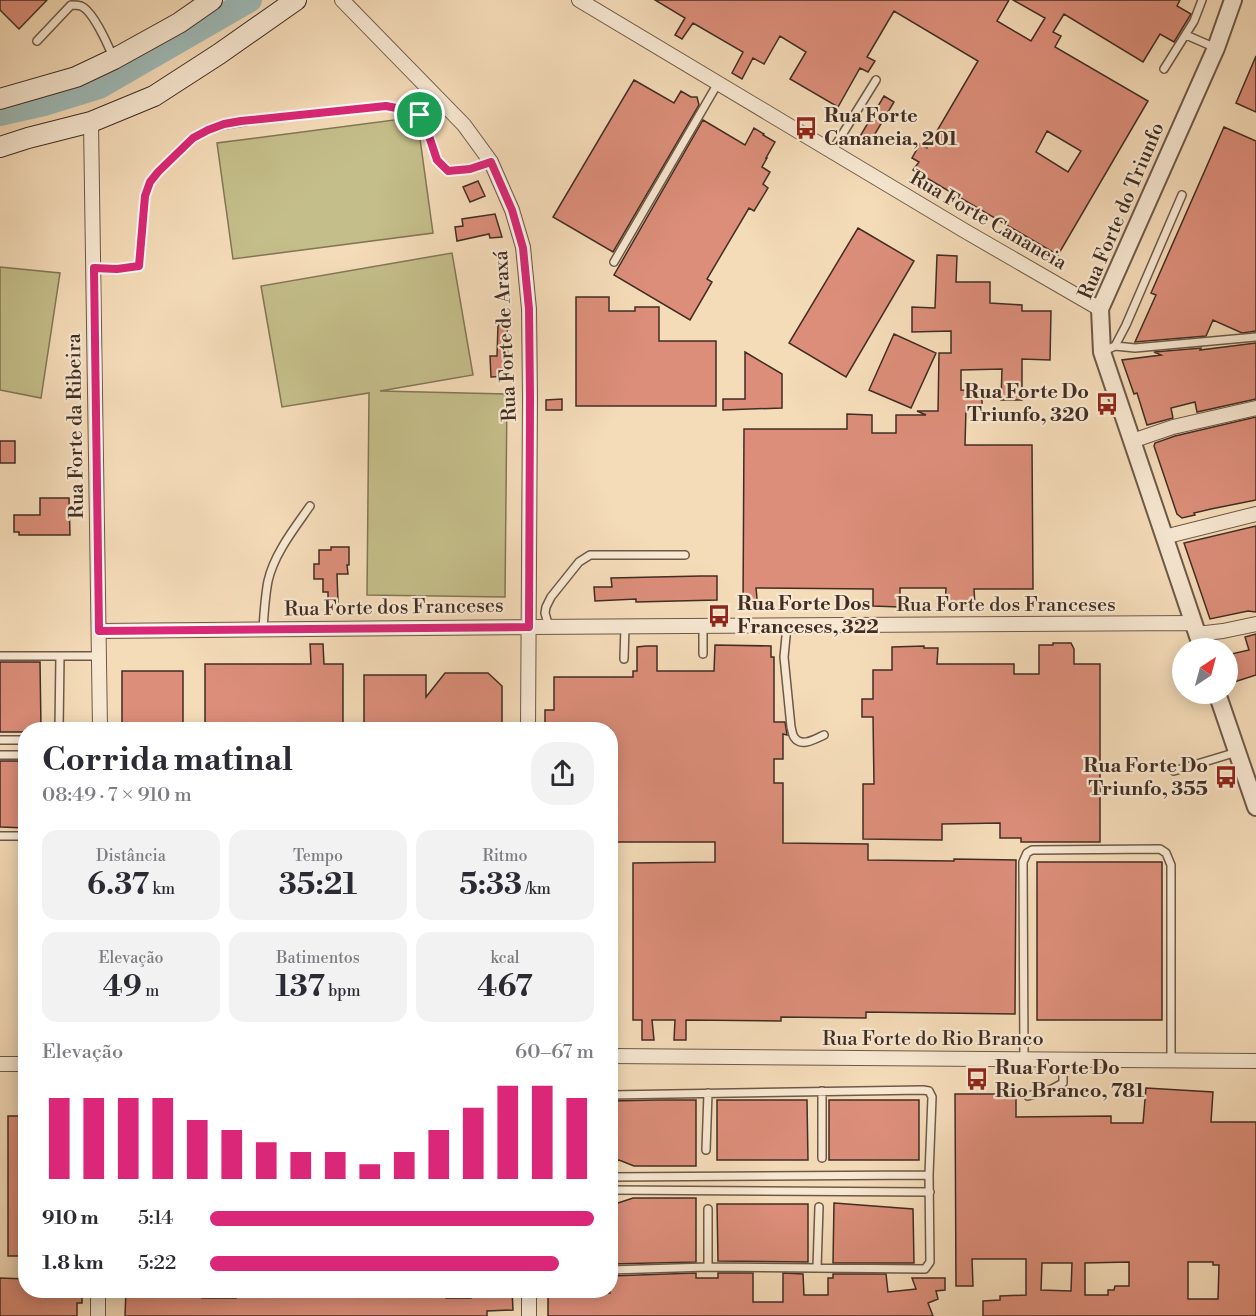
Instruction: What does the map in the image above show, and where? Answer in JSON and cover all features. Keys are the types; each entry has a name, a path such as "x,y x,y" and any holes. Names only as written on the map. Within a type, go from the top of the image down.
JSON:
{"main road":[{"path":"0,99 76,76 114,59 179,23 212,0"},
{"path":"0,147 91,122 154,96 296,0"}],"street":[{"name":"Rua Forte de Araxá","path":"342,0 464,125 491,162 512,210 523,248 529,309 530,398 528,722"},
{"name":"Rua Forte Cananeia","path":"579,0 1100,309"},
{"name":"Rua Forte do Triunfo","path":"1198,635 1132,441 1100,309 1216,48 1233,0"},
{"name":"Rua Forte da Ribeira","path":"91,122 100,722"},
{"path":"1132,441 1173,427 1256,408"},
{"path":"1164,537 1256,514"},
{"name":"Rua Forte dos Franceses","path":"99,631 787,626 1198,635 1256,624"},
{"path":"1221,704 1256,807"},
{"name":"Rua Forte do Rio Branco","path":"618,1056 1256,1061"},
{"path":"0,1064 18,1064"},
{"path":"98,1298 98,1316"},
{"path":"529,1298 529,1316"}],"lane":[{"path":"1164,69 1194,21 1202,0"},
{"path":"37,41 71,5 83,7 107,42 114,59"},
{"path":"1186,35 1216,48"},
{"path":"832,151 876,80"},
{"path":"614,262 718,83"},
{"path":"139,266 145,196 150,182 193,138 224,124 386,106 412,111 420,115 437,160 448,171 470,169 491,162"},
{"path":"1108,349 1126,325 1182,195"},
{"path":"1108,349 1256,337"},
{"path":"262,629 268,580 274,563 310,506"},
{"path":"549,627 545,613 551,597 579,562 590,555 685,555"},
{"path":"624,659 625,626"},
{"path":"703,626 703,654"},
{"path":"787,626 784,657 794,738 799,742 808,743 824,735"},
{"path":"0,656 99,656"},
{"path":"59,722 60,656"},
{"path":"0,740 18,740"},
{"path":"1174,771 1237,752"},
{"path":"0,755 18,755"},
{"path":"0,836 18,836"},
{"path":"1023,1059 1023,862 1027,853 1032,850 1160,849 1166,853 1171,865 1171,1060"},
{"path":"1028,1096 1063,1083 1063,1060"},
{"path":"618,1095 923,1090 929,1091 932,1097 929,1175 930,1262 925,1269 708,1267 618,1270"},
{"path":"822,1091 822,1158"},
{"path":"706,1150 708,1093"},
{"path":"825,1175 826,1191"},
{"path":"618,1178 929,1175"},
{"path":"695,1176 696,1190"},
{"path":"618,1190 930,1192"},
{"path":"817,1268 819,1207"},
{"path":"708,1209 708,1267"}],"path":[{"path":"94,268 117,269 139,266"}],"shaded area":[{"path":"417,117 433,233 233,259 217,143"},
{"path":"452,253 473,375 380,391 507,394 505,597 367,595 369,393 282,407 261,286"},
{"path":"0,267 60,273 41,398 0,390"}],"building":[{"path":"0,0 47,0 19,29 0,10"},
{"path":"655,0 1009,0 997,21 1031,41 1045,18 1013,0 1180,0 1177,6 1191,14 1174,42 1160,34 1143,62 1064,14 1053,32 1061,36 1055,47 1148,101 1058,255 913,170 919,162 912,158 920,144 927,148 978,61 894,11 867,57 875,61 868,72 860,68 838,107 790,79 806,52 780,36 764,64 753,58 742,79 732,73 743,52 693,23 682,39 675,35 685,18","holes":["1047,131 1081,151 1068,172 1036,152"]},
{"path":"1256,56 1256,112 1236,103"},
{"path":"634,80 674,103 681,91 691,97 697,97 699,105 613,252 553,217"},
{"path":"884,96 894,102 869,144 859,138"},
{"path":"703,120 745,145 754,128 775,142 762,167 770,172 763,184 768,188 754,211 749,208 707,279 712,282 690,320 614,275"},
{"path":"1224,127 1256,141 1256,331 1242,333 1213,320 1206,336 1135,342 1156,295 1151,293"},
{"path":"478,181 485,196 470,202 463,187"},
{"path":"495,214 502,237 490,238 489,234 457,241 455,227 463,226 462,219"},
{"path":"858,228 914,261 846,377 789,343"},
{"path":"937,255 957,256 956,282 990,282 990,303 1022,305 1022,311 1051,311 1050,360 1022,359 1022,400 1001,400 1002,369 961,370 961,390 982,391 982,406 966,408 965,445 1032,445 1033,589 974,589 975,606 945,606 946,588 900,588 900,607 873,606 873,589 756,588 758,609 743,609 744,429 847,429 847,414 872,415 872,433 896,433 896,415 926,415 917,411 938,411 939,353 951,353 951,331 912,332 912,307 935,308"},
{"path":"576,297 609,297 609,311 635,311 635,307 659,307 659,341 716,341 716,406 576,406"},
{"path":"498,325 507,325 508,376 491,377 490,356 497,356"},
{"path":"894,334 936,353 911,408 869,390"},
{"path":"1256,343 1256,399 1197,412 1195,402 1171,408 1173,418 1147,425 1137,393 1134,394 1122,360 1161,355 1154,352 1201,348 1200,350"},
{"path":"745,352 782,374 782,408 723,410 723,399 745,399"},
{"path":"562,399 562,410 546,410 546,400"},
{"path":"1256,417 1256,500 1194,513 1195,515 1182,518 1177,514 1154,446 1155,443"},
{"path":"0,441 15,441 15,463 0,463"},
{"path":"40,498 69,498 70,535 19,535 19,532 14,532 14,515 40,515"},
{"path":"1256,526 1256,612 1248,611 1210,619 1184,543"},
{"path":"331,547 349,547 348,574 337,574 338,602 328,602 328,592 323,592 323,579 314,579 314,564 319,564 319,550 331,550"},
{"path":"717,576 717,600 595,601 594,587 612,587 611,578"},
{"path":"1256,634 1256,675 1238,681 1238,652 1249,650 1245,637"},
{"path":"1053,643 1071,643 1074,649 1074,664 1100,664 1100,842 1021,842 1021,838 1000,838 1000,823 942,824 942,840 863,839 863,784 874,784 873,717 862,717 862,699 873,699 873,670 892,670 892,647 938,648 937,664 1014,664 1014,674 1039,674 1039,645 1053,645"},
{"path":"310,644 323,644 324,664 343,664 343,722 205,722 205,664 311,664"},
{"path":"715,645 771,646 771,657 774,657 774,722 785,722 787,735 783,734 783,759 774,759 774,783 783,783 783,843 868,844 868,860 1016,860 1015,1014 866,1012 866,1018 781,1017 781,1021 686,1020 686,1040 674,1040 675,1020 652,1020 654,1040 642,1040 642,1020 633,1020 633,863 715,862 715,842 618,842 618,722 545,722 545,710 554,710 554,677 633,677 633,671 637,671 637,647 657,646 657,671 714,671"},
{"path":"0,662 40,662 41,722 18,722 18,732 0,732"},
{"path":"122,671 183,671 183,722 122,722"},
{"path":"445,673 488,673 502,686 502,722 364,722 364,675 426,675 426,697"},
{"path":"0,761 18,761 18,828 0,827"},
{"path":"1037,862 1162,862 1162,1020 1037,1020"},
{"path":"1146,1088 1213,1092 1211,1122 1256,1122 1256,1316 983,1316 983,1301 1000,1300 1000,1296 1026,1295 1026,1259 972,1259 973,1286 956,1286 955,1094 1016,1094 1016,1117 1111,1116 1111,1123 1143,1123","holes":["1129,1262 1129,1286 1115,1286 1114,1290 1108,1290 1108,1295 1085,1295 1085,1263","1188,1262 1213,1262 1213,1265 1219,1265 1218,1299 1188,1299","1042,1263 1072,1263 1071,1291 1041,1290"]},
{"path":"696,1100 696,1166 634,1166 618,1160 618,1101"},
{"path":"717,1100 807,1100 808,1160 717,1160"},
{"path":"829,1100 919,1100 919,1160 829,1160"},
{"path":"8,1116 18,1116 18,1256 8,1256"},
{"path":"633,1198 696,1198 696,1262 618,1264 618,1203"},
{"path":"834,1203 913,1209 914,1263 833,1263"},
{"path":"717,1204 808,1204 808,1262 718,1261"},
{"path":"696,1273 696,1278 718,1278 718,1273 753,1273 753,1302 783,1302 783,1273 803,1274 804,1295 828,1295 828,1278 833,1278 833,1274 886,1274 888,1292 916,1289 912,1278 945,1278 945,1290 936,1291 938,1299 928,1303 933,1316 548,1316 548,1298 618,1298 618,1276"},
{"path":"0,1278 18,1279 18,1298 82,1298 82,1303 77,1303 77,1316 0,1316"},
{"path":"126,1298 512,1298 513,1310 487,1311 487,1316 125,1316"}],"waterway":[{"path":"0,114 44,104 99,87 250,0"}],"place":[{"name":"Rua Forte Cananeia, 201","path":"806,128"},
{"name":"Rua Forte Do Triunfo, 320","path":"1107,404"},
{"name":"Rua Forte Dos Franceses, 322","path":"719,616"},
{"name":"Rua Forte Do Triunfo, 355","path":"1226,777"},
{"name":"Rua Forte Do Rio Branco, 781","path":"977,1079"}],"route":[{"path":"386,106 412,111 420,115 437,160 448,171 470,169 491,162 512,210 523,248 529,309 529,627 99,631 94,268 117,269 139,266 145,196 150,182 193,138 208,130 241,121 386,106"}]}
